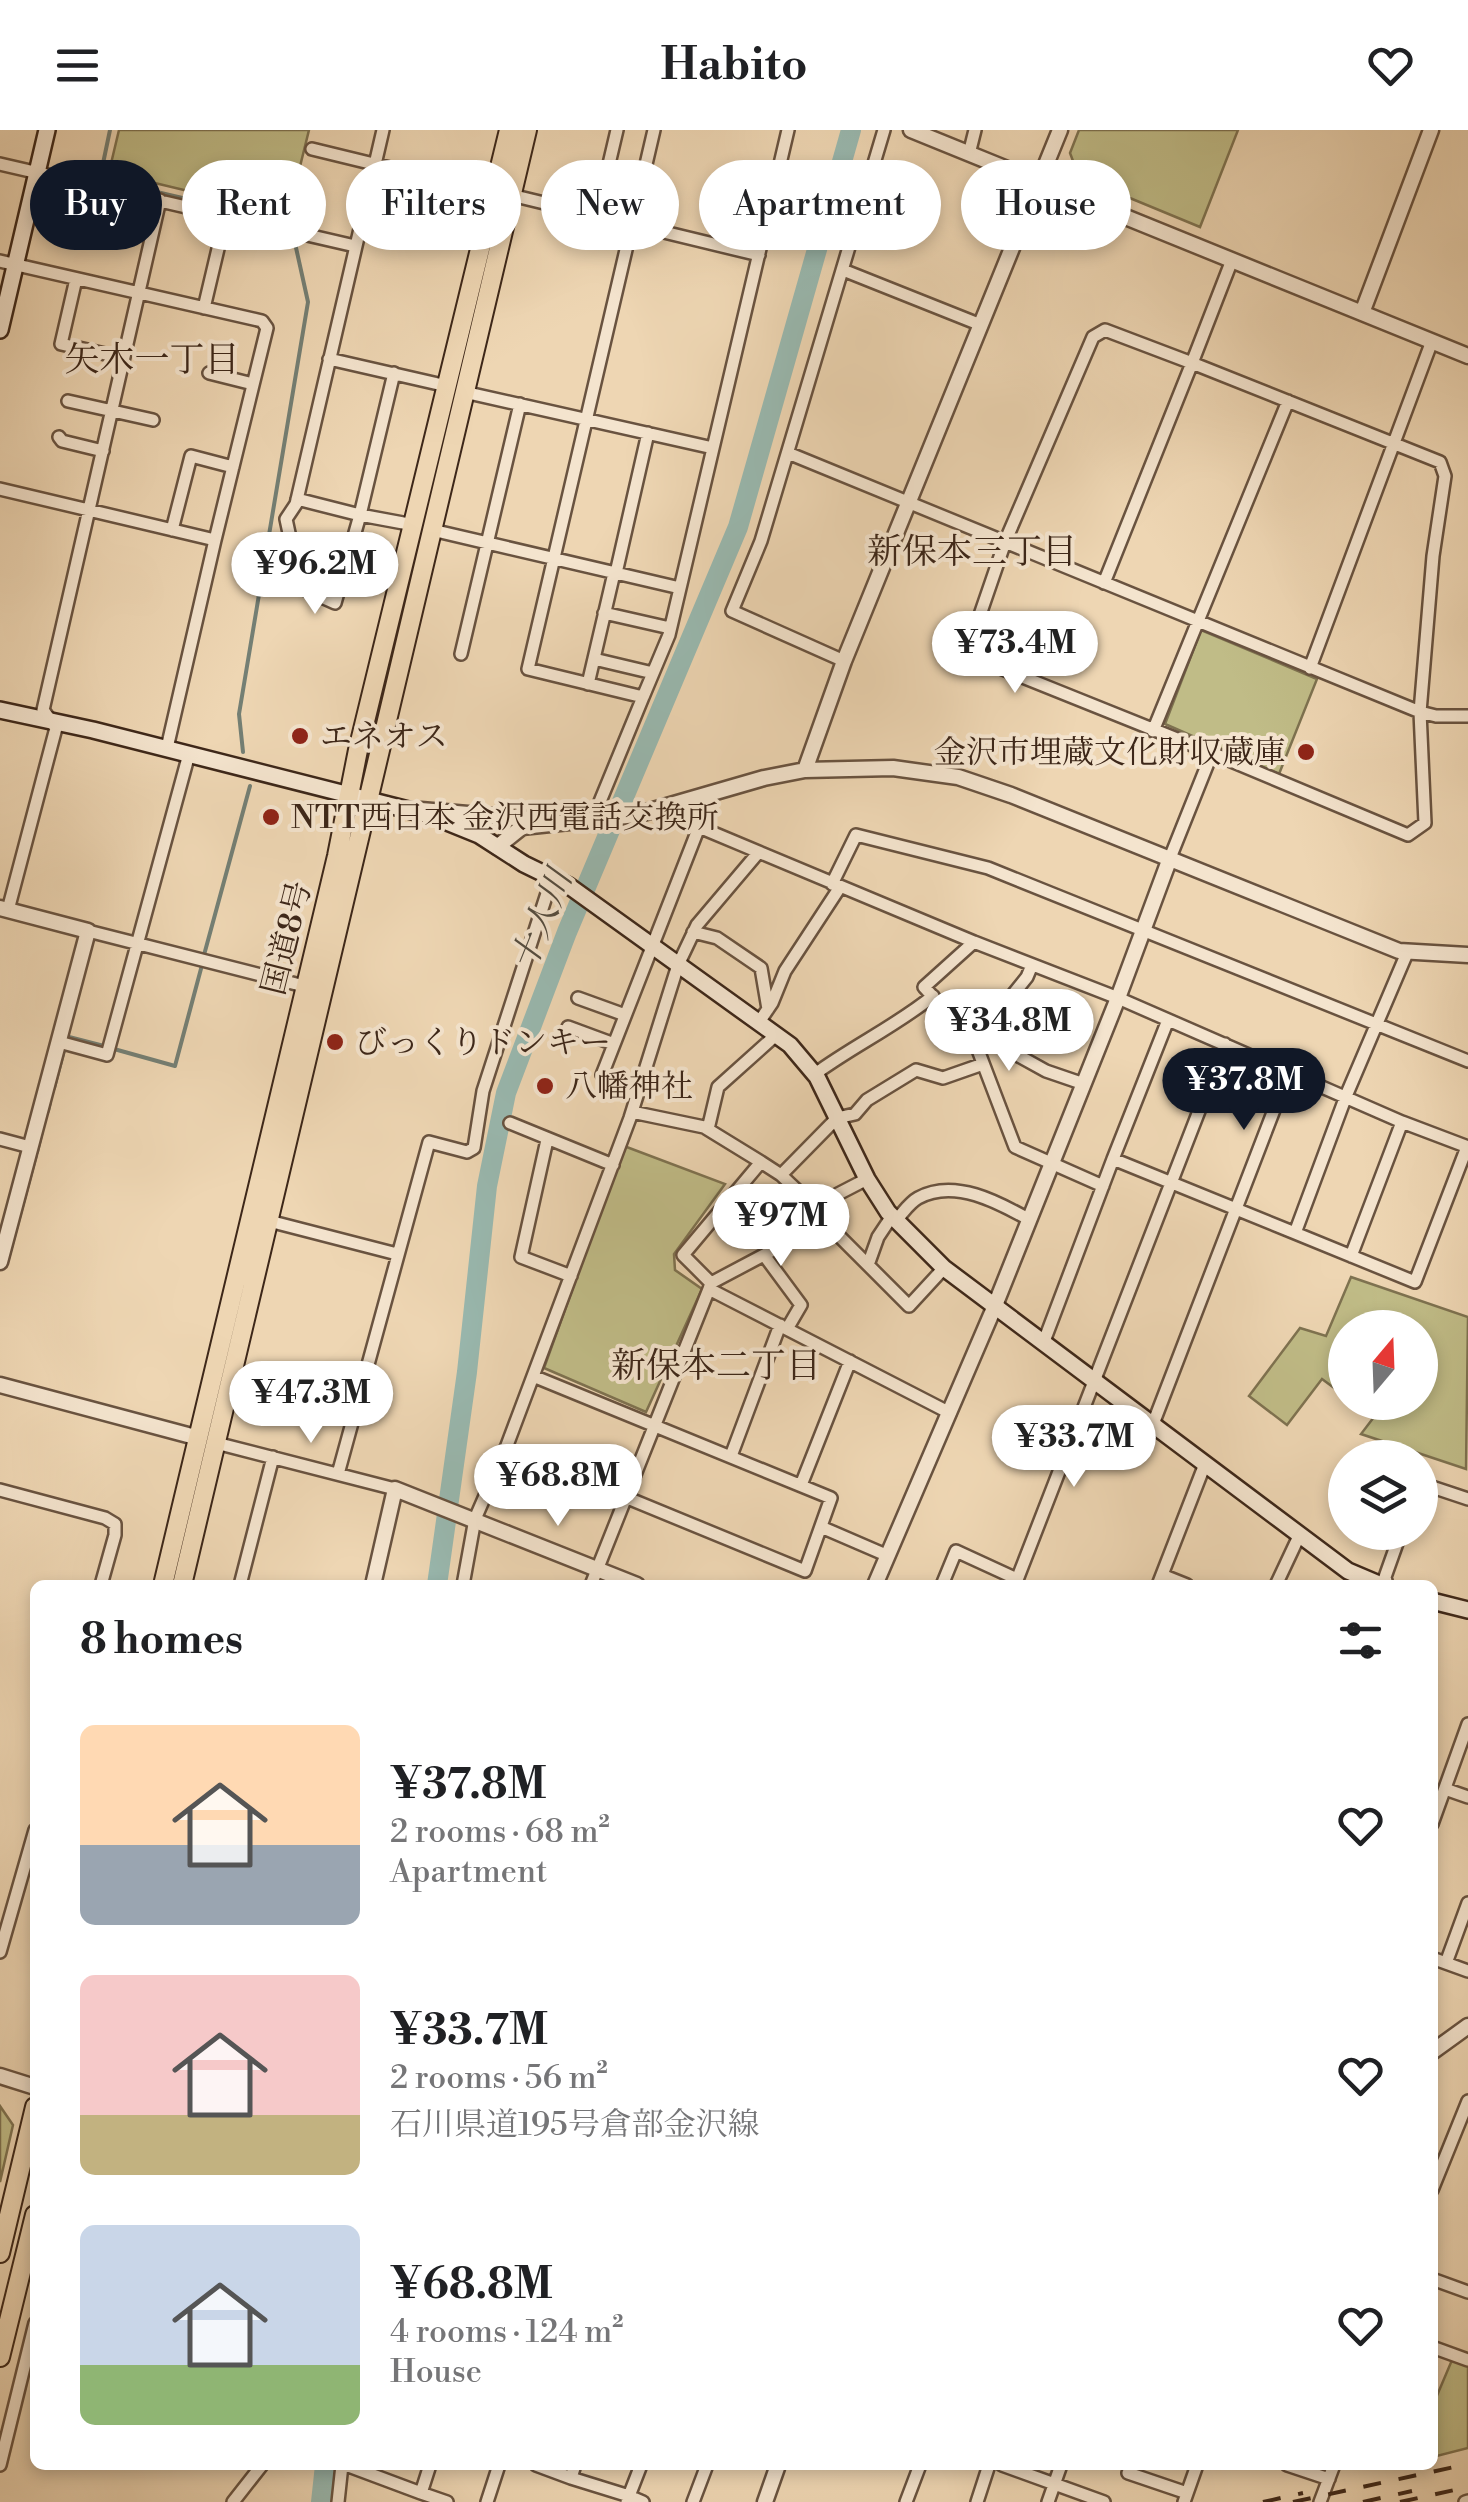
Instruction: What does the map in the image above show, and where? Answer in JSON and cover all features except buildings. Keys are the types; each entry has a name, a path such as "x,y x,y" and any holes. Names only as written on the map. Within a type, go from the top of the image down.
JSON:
{"highway":[{"name":"国道8号","path":"506,160 509,130"},
{"name":"国道8号","path":"515,160 527,130"},
{"name":"国道8号","path":"166,1580 269,1222 358,799 489,250"},
{"name":"国道8号","path":"183,1580 208,1440 304,986 358,799"},
{"path":"0,2254 30,2128"},
{"path":"0,2357 30,2235"}],"main road":[{"path":"40,160 47,130"},
{"path":"0,329 8,263 30,194"},
{"path":"0,710 411,809 460,826 569,886 651,947 763,1016 776,1035 815,1074 867,1179 894,1218 944,1268 1348,1571 1371,1580"},
{"path":"1438,1602 1468,1610"}],"street":[{"path":"376,160 383,130"},
{"path":"610,160 617,130"},
{"path":"647,160 654,130"},
{"path":"596,821 670,628 788,130"},
{"path":"844,662 732,611 761,541 884,130"},
{"path":"911,130 984,160"},
{"path":"969,154 975,130"},
{"path":"1048,160 1060,130"},
{"path":"1362,313 1431,130"},
{"path":"312,148 359,160"},
{"path":"0,164 30,170"},
{"path":"1131,219 1468,356"},
{"path":"679,236 760,254"},
{"path":"148,250 43,710 56,728 4,909 304,986"},
{"path":"204,308 218,250"},
{"path":"354,250 297,500 286,519 295,560 288,582 335,603 394,374"},
{"path":"625,250 528,668 643,697"},
{"path":"805,770 844,662 1012,250"},
{"path":"1104,583 1232,260"},
{"path":"8,263 262,321 266,328 167,748"},
{"path":"842,270 981,326"},
{"path":"76,278 62,344 123,358"},
{"path":"1105,330 1192,363 1440,462 1445,476 1433,556 1420,712 1425,823 1408,835 973,657 971,640 1006,542 1093,338 1105,330"},
{"path":"1310,668 1432,341"},
{"path":"329,359 713,448"},
{"path":"209,373 253,384"},
{"path":"68,401 153,420"},
{"path":"1152,731 1288,401"},
{"path":"461,654 520,404"},
{"path":"588,684 648,433"},
{"path":"58,436 62,441 103,451"},
{"path":"788,453 1420,712 1468,716"},
{"path":"172,530 190,456 234,467"},
{"path":"0,490 216,540"},
{"path":"297,500 680,588"},
{"path":"604,613 670,628"},
{"path":"594,659 653,673"},
{"path":"877,1580 1030,1220 1212,753"},
{"path":"58,1042 108,1056 189,754"},
{"path":"497,847 522,827 636,815 764,778 805,770 894,768 958,777 1407,953 1468,955"},
{"path":"637,1096 602,1075 699,826 694,800"},
{"path":"411,809 527,817 554,823"},
{"path":"699,826 758,854 1118,998 1468,1147 1414,1282 1114,1159"},
{"path":"763,1016 836,886 856,835 988,868 1468,1062"},
{"path":"463,1580 468,1516 506,1448 534,1376 632,1112 678,964 693,932 758,854"},
{"path":"338,1474 429,1142 466,1152 474,1148 483,1091 552,878"},
{"path":"0,1262 6,1219 30,1147 88,930"},
{"path":"693,932 717,938 760,968 763,1016"},
{"path":"974,942 924,987 978,1039 1046,1072 1084,1084"},
{"path":"1295,1233 1346,1096 1407,953"},
{"path":"1032,965 1027,977 978,1039 983,1064 1015,1147 1103,1186"},
{"path":"815,1074 933,996"},
{"path":"578,998 625,1014"},
{"path":"1043,1344 1168,1020"},
{"path":"568,1027 614,1044"},
{"path":"708,1129 718,1087 776,1035"},
{"path":"1017,1580 1225,1044"},
{"path":"782,1175 837,1118 855,1114 867,1100 916,1070 943,1078 983,1064"},
{"path":"1153,1424 1289,1071"},
{"path":"632,1112 708,1129 782,1175 909,1306 944,1268"},
{"path":"1351,1256 1402,1122"},
{"path":"510,1123 613,1165"},
{"path":"0,1140 30,1147"},
{"path":"546,1140 521,1257 571,1276"},
{"path":"761,1162 683,1255 710,1286 950,1413"},
{"path":"593,1580 710,1286 792,1240 838,1194 867,1179"},
{"path":"868,1265 878,1237 894,1218 915,1200 937,1190 978,1196 1030,1220"},
{"path":"269,1222 398,1254"},
{"path":"731,1456 784,1327 801,1304 764,1255"},
{"path":"802,1485 850,1361"},
{"path":"506,1448 804,1570 821,1527 831,1498 534,1376"},
{"path":"0,1385 395,1489 625,1580"},
{"path":"241,1580 272,1457"},
{"path":"1160,1580 1205,1464"},
{"path":"374,1580 395,1489"},
{"path":"0,1490 115,1524 103,1580"},
{"path":"1438,1490 1468,1499"},
{"path":"821,1527 886,1555"},
{"path":"1278,1580 1300,1534"},
{"path":"1385,1580 1395,1550"},
{"path":"944,1580 956,1551 1012,1580"},
{"path":"1438,1809 1468,1724"},
{"path":"1446,1789 1468,1797"},
{"path":"0,1952 30,1847"},
{"path":"1446,1962 1468,1903"},
{"path":"1438,1960 1468,1971"},
{"path":"1438,2048 1468,2026"},
{"path":"0,2076 30,2085"},
{"path":"1438,2175 1468,2101"},
{"path":"1438,2281 1468,2292"},
{"path":"0,2465 30,2344"},
{"path":"1438,2349 1468,2360"},
{"path":"232,2502 258,2470"},
{"path":"338,2502 343,2470"},
{"path":"358,2470 448,2502"},
{"path":"421,2492 428,2470"},
{"path":"487,2502 497,2470"},
{"path":"628,2499 639,2470"},
{"path":"694,2502 704,2470"},
{"path":"765,2502 776,2470"},
{"path":"906,2502 918,2470"},
{"path":"976,2502 987,2470"},
{"path":"1016,2470 1104,2502"},
{"path":"1048,2502 1059,2470"},
{"path":"1128,2472 1185,2498 1195,2470"},
{"path":"1302,2470 1329,2480"},
{"path":"1320,2502 1332,2470"},
{"path":"573,2472 628,2499 644,2502"}],"shaded area":[{"path":"119,130 309,130 302,160 182,160 182,190 162,185 162,160 112,160"},
{"path":"1079,130 1238,130 1200,227 1131,198 1131,160 1073,160 1070,153"},
{"path":"1201,630 1317,679 1279,774 1165,724"},
{"path":"624,1146 725,1184 674,1254 675,1270 702,1289 646,1412 544,1368"},
{"path":"1351,1277 1468,1317 1466,1469 1438,1460 1438,1440 1379,1440 1361,1434 1372,1420 1438,1420 1438,1310 1337,1310"},
{"path":"1300,1328 1326,1336 1328,1331 1328,1383 1322,1379 1287,1425 1249,1396"},
{"path":"0,2106 13,2125 0,2182"},
{"path":"1452,2360 1468,2366 1468,2448 1438,2456 1438,2393"}],"waterway":[{"path":"110,130 101,173 105,180 182,198"},
{"name":"十人川","path":"438,1580 467,1372 487,1186 506,1093 567,932 738,527 851,130"},
{"path":"243,752 239,714 308,302 297,250"},
{"path":"204,955 250,786"},
{"path":"114,1049 175,1066 202,965"},
{"path":"69,1037 104,1046"},
{"path":"54,1088 64,1050"},
{"path":"48,1111 50,1102"},
{"path":"37,1152 42,1131"},
{"path":"8,1259 36,1155"},
{"name":"十人川","path":"321,2502 324,2470"}],"railway":[{"path":"1293,2502 1468,2464"},
{"path":"1400,2502 1468,2487"},
{"path":"1363,2502 1412,2491"},
{"path":"1263,2502 1303,2493"}],"place":[{"name":"エネオス","path":"300,736"},
{"name":"金沢市埋蔵文化財収蔵庫","path":"1306,752"},
{"name":"NTT西日本 金沢西電話交換所","path":"271,817"},
{"name":"びっくりドンキー","path":"335,1042"},
{"name":"八幡神社","path":"545,1086"}],"district":[{"name":"矢木一丁目","path":"152,359"},
{"name":"新保本三丁目","path":"972,551"},
{"name":"新保本二丁目","path":"716,1365"}]}
